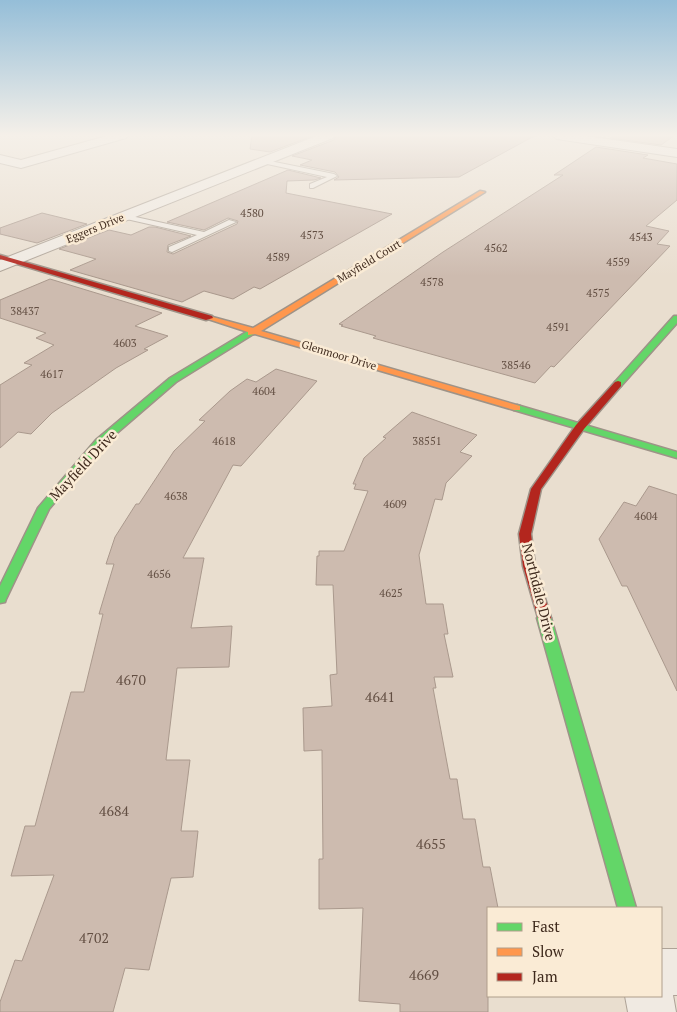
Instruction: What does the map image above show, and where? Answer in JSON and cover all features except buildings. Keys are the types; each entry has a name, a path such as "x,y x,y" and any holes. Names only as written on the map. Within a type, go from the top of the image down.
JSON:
{"street":[{"name":"Eggers Drive","path":"4,261 209,182"},
{"name":"Mayfield Court","path":"255,330 482,192"},
{"name":"Glenmoor Drive","path":"4,261 255,330 580,428 677,455"},
{"name":"Northdale Drive","path":"627,907 529,566 525,534 536,489 580,428 677,318"},
{"name":"Mayfield Drive","path":"0,599 44,508 100,442 173,380 255,330"},
{"path":"662,972 677,972"},
{"path":"649,997 652,1012"}],"lane":[{"path":"313,186 321,182"},
{"path":"125,216 204,234"},
{"path":"172,249 232,222"}],"traffic: fast":[{"path":"618,384 677,318"},
{"path":"0,599 44,508 100,442 173,380 251,333"},
{"path":"517,408 677,455"},
{"path":"544,618 627,907"}],"traffic: slow":[{"path":"251,333 482,192"},
{"path":"209,318 517,408"}],"traffic: jam":[{"path":"0,257 209,318"},
{"path":"544,618 529,566 525,534 536,489 580,427 618,384"}]}
